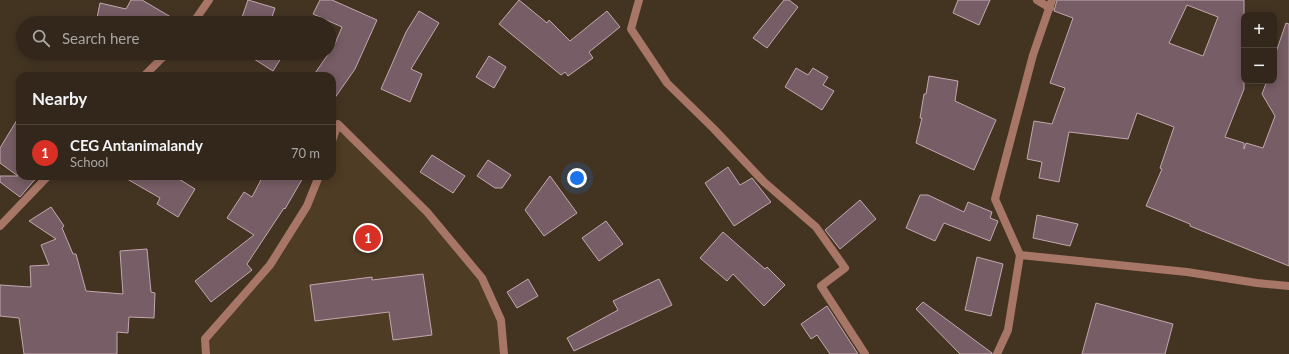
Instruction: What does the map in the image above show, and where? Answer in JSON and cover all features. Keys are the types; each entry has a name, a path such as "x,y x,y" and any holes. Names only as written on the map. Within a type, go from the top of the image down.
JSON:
{"street":[{"path":"198,16 209,0"},
{"path":"639,0 631,29 667,83 714,129 764,182 816,227 845,268 821,286 865,354"},
{"path":"997,354 1008,330 1020,255 995,199 1033,55 1051,4 1037,0"},
{"path":"148,72 160,60"},
{"path":"336,130 338,124 427,212 482,278 501,320 504,354"},
{"path":"0,226 44,180"},
{"path":"206,354 205,340 270,265 307,206 317,180"},
{"path":"1020,255 1187,272 1257,283 1289,286"}],"shaded area":[{"path":"338,124 427,212 482,278 501,320 504,354 206,354 205,339 270,265 307,206 317,180 336,180 336,130"}],"building":[{"path":"131,0 142,0 169,16 97,16 100,3 126,9"},
{"path":"248,0 275,8 272,16 242,16"},
{"path":"320,0 332,0 377,20 355,69 336,96 336,72 316,72 324,60 336,60 336,41 342,27 336,24 336,16 317,16 313,14"},
{"path":"519,0 547,23 549,20 570,41 607,11 620,27 589,52 593,58 568,76 565,72 561,75 499,24"},
{"path":"784,0 789,0 798,7 767,48 753,38"},
{"path":"958,0 990,0 979,25 953,13"},
{"path":"1057,0 1244,0 1244,12 1241,12 1241,84 1244,84 1244,89 1225,137 1244,143 1244,149 1246,143 1263,148 1275,116 1262,94 1266,84 1277,84 1277,49 1286,23 1289,24 1289,266 1190,226 1190,224 1146,206 1162,169 1160,168 1174,127 1137,113 1128,139 1069,132 1059,182 1039,178 1042,162 1027,159 1034,121 1052,124 1065,88 1050,83 1073,18 1054,11","holes":["1187,5 1218,17 1203,56 1169,43"]},
{"path":"419,11 439,23 411,69 422,74 410,102 381,89 406,32"},
{"path":"489,56 506,67 494,88 476,77"},
{"path":"256,60 280,60 273,71"},
{"path":"796,68 808,75 813,68 828,77 823,85 834,91 822,110 785,87"},
{"path":"929,76 958,81 955,101 996,120 974,170 916,143 922,118 920,118 924,94 926,94"},
{"path":"16,122 16,175 0,163 0,148"},
{"path":"432,155 465,176 453,193 420,172"},
{"path":"488,160 511,175 502,188 495,188 477,176"},
{"path":"728,167 740,185 752,178 771,202 734,226 705,183"},
{"path":"0,176 16,176 16,180 35,180 20,197 0,182"},
{"path":"550,176 577,213 544,236 525,210"},
{"path":"129,180 180,180 195,189 178,217 157,204 160,198"},
{"path":"261,180 302,180 285,209 284,208 247,264 252,270 211,302 195,281 254,235 227,218 244,192 252,197"},
{"path":"920,195 928,195 964,212 968,202 992,212 990,218 998,221 990,241 944,223 935,241 906,228"},
{"path":"860,200 876,219 840,249 825,230"},
{"path":"51,207 64,226 62,228 73,254 76,254 86,291 123,294 120,251 147,249 151,292 155,293 154,318 129,317 128,333 117,332 117,354 24,354 19,318 0,316 0,285 31,287 30,266 49,265 41,245 56,239 29,221"},
{"path":"1037,215 1078,224 1070,246 1033,238"},
{"path":"606,221 623,244 599,261 582,238"},
{"path":"723,232 765,269 767,267 785,285 764,306 733,274 727,281 700,258"},
{"path":"977,257 1003,264 991,316 965,310"},
{"path":"423,274 432,335 393,340 389,312 315,321 310,285 372,277 372,280"},
{"path":"528,279 538,296 517,308 507,292"},
{"path":"659,279 672,305 574,351 567,338 618,310 613,301"},
{"path":"923,302 992,354 960,354 916,309"},
{"path":"1096,303 1173,324 1165,354 1082,354"},
{"path":"827,306 858,354 830,354 817,335 811,339 801,324"}],"place":[{"name":"CEG Antanimalandy","path":"368,238"}]}
